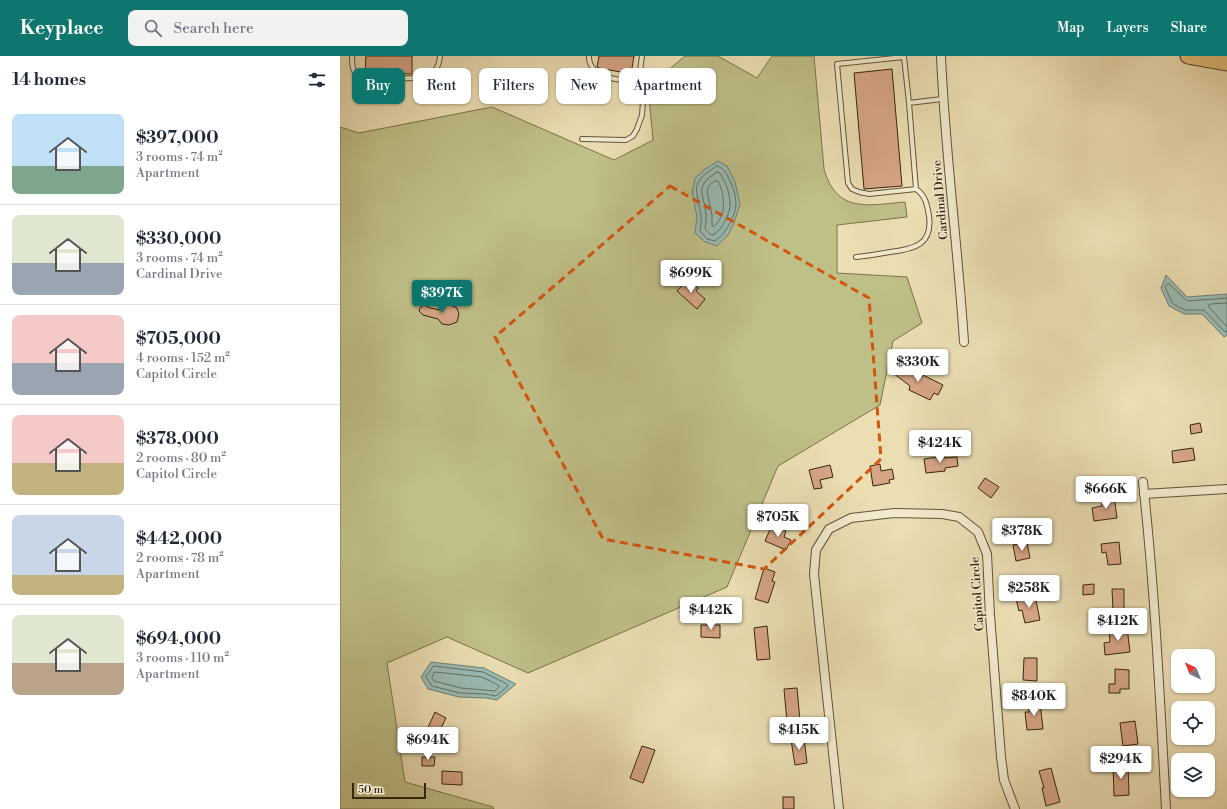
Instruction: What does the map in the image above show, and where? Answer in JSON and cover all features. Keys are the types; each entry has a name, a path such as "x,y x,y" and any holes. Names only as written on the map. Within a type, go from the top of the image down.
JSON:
{"highway":[{"path":"1188,56 1227,63"}],"street":[{"name":"Cardinal Drive","path":"941,56 942,99 964,342"},
{"path":"1143,482 1158,649 1166,809"},
{"path":"1144,494 1227,489"},
{"name":"Capitol Circle","path":"840,809 814,574 816,550 829,529 851,518 918,512 959,517 978,532 987,554 1001,757 1004,780 1015,809"}],"lane":[{"path":"352,56 353,70 362,78 368,79 422,78 429,76 434,73 438,67 440,56"},
{"path":"588,56 588,62 592,68 599,73 619,79"},
{"path":"640,68 642,56"},
{"path":"856,257 907,250 917,246 924,241 928,235 930,225 927,203 924,196 916,189 904,57 837,64 848,183 852,188 859,192 869,194 916,189"},
{"path":"909,103 942,99"},
{"path":"582,139 626,140 632,136 637,129 642,115 643,104"}],"highlighted area":[{"path":"670,186 869,298 881,459 764,569 603,539 495,337"}],"green space":[{"path":"685,56 718,56 757,78 772,56 814,56 824,169 830,183 837,194 856,204 867,205 905,202 907,217 837,225 837,273 907,277 922,323 893,341 880,405 778,466 727,587 528,673 447,637 387,663 405,782 493,807 494,809 340,809 340,127 359,133 492,107 614,160 653,140 650,104 716,104 716,68 671,68"}],"water":[{"path":"718,161 727,166 735,182 740,204 734,223 728,235 717,246 705,242 695,233 697,217 692,192 695,178 705,169"},
{"path":"1166,275 1187,297 1227,294 1227,335 1224,337 1202,314 1184,314 1169,306 1161,288"},
{"path":"431,662 484,668 516,684 497,700 459,697 428,689 421,677"}],"building":[{"path":"366,56 412,56 412,74 405,74 405,68 365,68"},
{"path":"599,56 634,56 632,68 619,68 619,72 611,70 611,68 597,67"},
{"path":"892,69 902,186 864,189 854,73"},
{"path":"688,279 698,288 696,291 705,299 697,309 677,291"},
{"path":"448,304 457,308 459,314 457,322 449,325 442,324 438,319 423,315 419,311 424,305 440,310"},
{"path":"900,363 912,372 922,377 923,375 943,385 938,395 934,393 930,400 909,390 910,386 893,373"},
{"path":"1200,423 1202,432 1191,434 1190,425"},
{"path":"1193,448 1195,460 1173,463 1172,451"},
{"path":"944,456 944,458 957,457 958,466 945,468 945,471 926,473 924,459"},
{"path":"880,464 881,471 892,469 894,479 889,480 890,483 873,486 870,466"},
{"path":"830,465 833,477 820,480 822,488 814,489 809,470"},
{"path":"985,478 999,487 991,498 978,488"},
{"path":"1114,496 1117,518 1094,521 1092,508 1102,506 1102,497"},
{"path":"772,525 786,531 784,537 791,540 786,550 765,541"},
{"path":"1027,542 1030,558 1016,561 1013,545"},
{"path":"1119,542 1121,564 1108,565 1106,552 1102,553 1101,544"},
{"path":"764,568 775,572 772,581 775,582 768,603 755,599"},
{"path":"1094,584 1094,594 1083,595 1083,585"},
{"path":"1112,589 1124,589 1124,611 1113,611"},
{"path":"1035,596 1040,620 1025,623 1022,610 1019,611 1016,599"},
{"path":"701,625 720,625 720,638 701,637"},
{"path":"767,626 770,659 757,660 754,628"},
{"path":"1127,627 1130,652 1105,655 1104,643 1110,642 1109,629"},
{"path":"1024,658 1037,658 1037,681 1023,680"},
{"path":"1115,669 1129,670 1129,689 1120,689 1120,693 1109,693 1109,684 1115,684"},
{"path":"797,688 800,721 787,722 784,689"},
{"path":"1040,702 1043,729 1027,730 1025,712 1029,712 1028,704"},
{"path":"435,712 446,718 431,748 415,740 420,729 426,732"},
{"path":"1135,721 1138,744 1123,746 1120,723"},
{"path":"804,738 807,763 795,765 791,740"},
{"path":"642,746 655,750 643,783 630,778"},
{"path":"422,757 435,757 434,766 422,766"},
{"path":"1128,764 1129,795 1114,796 1113,765"},
{"path":"1051,768 1060,802 1046,806 1042,788 1044,788 1039,771"},
{"path":"442,771 462,772 462,785 442,784"},
{"path":"783,797 794,797 794,809 783,809"}]}
